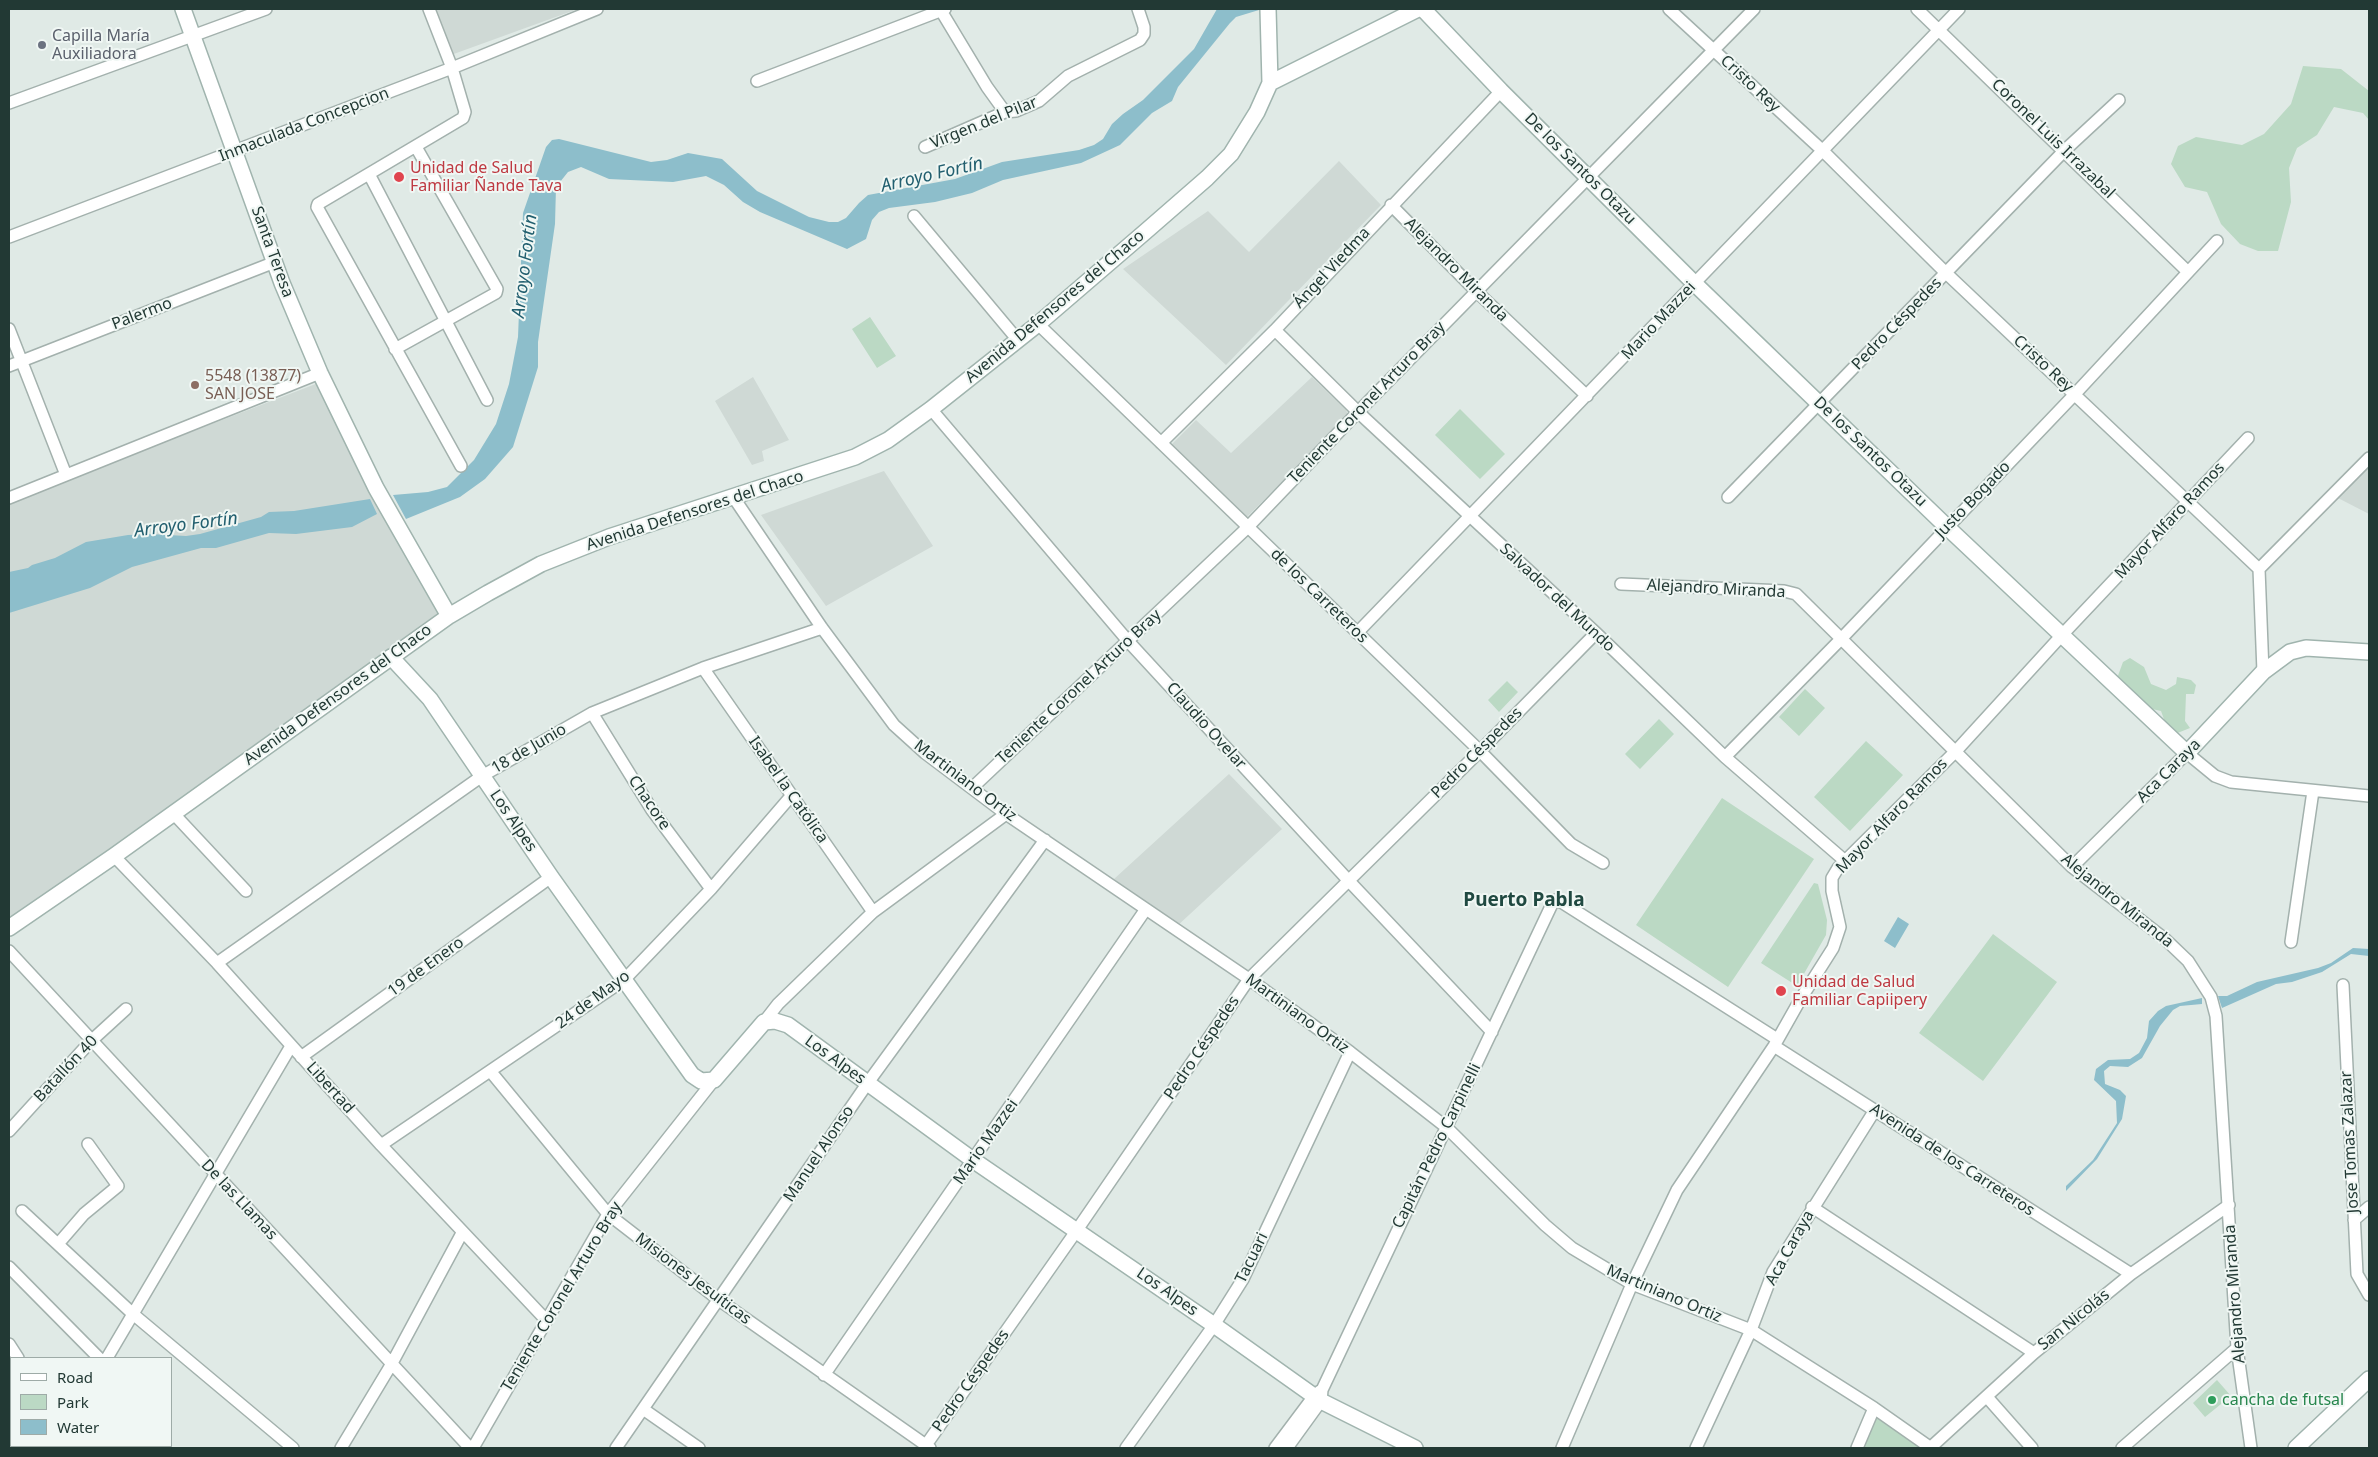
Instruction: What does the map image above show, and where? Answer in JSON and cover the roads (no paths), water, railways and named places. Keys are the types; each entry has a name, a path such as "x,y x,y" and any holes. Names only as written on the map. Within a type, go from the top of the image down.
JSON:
{"street":[{"name":"Santa Teresa","path":"183,9 274,262 320,373 376,488 448,616"},
{"path":"9,103 266,9"},
{"path":"429,9 452,68 465,112 463,118 416,148 318,204 317,207 461,466"},
{"name":"Inmaculada Concepcion","path":"9,237 452,68 597,9"},
{"path":"757,81 942,9 987,87 1005,112"},
{"name":"Virgen del Pilar","path":"925,148 1005,112 1016,111 1039,102 1068,76 1140,40 1144,34 1144,27 1138,9"},
{"name":"Avenida Defensores del Chaco","path":"9,928 114,856 448,616 541,564 609,537 734,498 855,457 888,440 931,409 1038,324 1207,178 1231,154 1257,112 1270,83 1268,9"},
{"path":"1270,83 1418,9"},
{"name":"De los Santos Otazu","path":"1423,9 1501,91 1694,283 1947,527 2187,753 2215,776 2231,782 2369,796"},
{"name":"Cristo Rey","path":"1669,9 1823,151 1946,273 2259,569"},
{"name":"Teniente Coronel Arturo Bray","path":"972,788 1248,528 1588,176 1754,9"},
{"name":"Coronel Luis Irrazabal","path":"1917,9 2065,150 2188,272"},
{"name":"Mario Mazzei","path":"1357,632 1959,9"},
{"name":"Ángel Viedma","path":"1161,443 1275,330 1391,205 1501,91"},
{"name":"Pedro Céspedes","path":"1728,497 2065,150 2120,100"},
{"path":"395,349 496,293 497,289 416,148"},
{"path":"369,174 487,400"},
{"name":"Alejandro Miranda","path":"1391,205 1476,291 1587,396"},
{"path":"914,216 1017,339"},
{"name":"Justo Bogado","path":"1725,757 1841,639 2075,394 2217,240"},
{"name":"Palermo","path":"9,366 274,262"},
{"name":"de los Carreteros","path":"1038,324 1480,751 1571,844 1603,863"},
{"path":"9,328 66,475"},
{"name":"Salvador del Mundo","path":"1275,330 1358,412 1596,632 1725,757 1844,860"},
{"path":"9,498 320,373"},
{"name":"Claudio Ovelar","path":"931,409 1128,641 1348,880 1492,1032"},
{"name":"Mayor Alfaro Ramos","path":"1562,1448 1632,1284 1677,1190 1776,1042 1833,948 1840,927 1832,892 1832,878 1844,860 1956,751 2062,635 2248,438"},
{"path":"2263,672 2259,569 2369,458"},
{"name":"Martiniano Ortiz","path":"734,498 822,628 894,725 925,753 1006,814 1249,979 1350,1052 1446,1127 1572,1248 1632,1284 1750,1330 1874,1408 1931,1448"},
{"name":"Alejandro Miranda","path":"1621,584 1784,591 1796,594 2072,867 2165,939 2188,961 2211,997 2216,1016 2238,1348 2251,1448"},
{"name":"18 de Junio","path":"218,963 482,776 592,713 703,668 822,628"},
{"name":"Pedro Céspedes","path":"928,1447 1249,979 1480,751 1596,632"},
{"path":"2263,672 2290,652 2306,648 2369,652"},
{"name":"Los Alpes","path":"391,657 430,699 551,877 692,1075 701,1081 714,1080"},
{"name":"Isabel la Católica","path":"703,668 873,912"},
{"name":"Aca Caraya","path":"2072,867 2187,753 2263,672"},
{"name":"Chacore","path":"592,713 652,810 711,889"},
{"path":"2291,942 2313,791"},
{"name":"24 de Mayo","path":"381,1145 624,980 711,889 792,795"},
{"path":"173,813 246,891"},
{"path":"714,1080 778,1004 873,912 1006,814"},
{"name":"Manuel Alonso","path":"616,1448 867,1084 1045,840"},
{"name":"Libertad","path":"114,856 218,963 381,1145 546,1320"},
{"name":"19 de Enero","path":"301,1057 551,877"},
{"name":"Avenida de los Carreteros","path":"1553,902 1556,900 1563,902 1776,1042 1875,1110 2131,1274"},
{"name":"Capitán Pedro Carpinelli","path":"1288,1448 1319,1396 1553,902"},
{"name":"Mario Mazzei","path":"824,1375 1146,909"},
{"name":"De las Llamas","path":"9,951 391,1365 471,1448"},
{"name":"Jose Tomas Zalazar","path":"2343,984 2356,1274 2369,1295"},
{"name":"Batallón 40","path":"9,1130 91,1041 126,1009"},
{"name":"Los Alpes","path":"764,1022 775,1021 788,1025 974,1160 1319,1396 1415,1448"},
{"path":"107,1357 291,1046"},
{"name":"Tacuari","path":"1126,1448 1214,1325 1243,1279 1350,1052"},
{"name":"Misiones Jesuíticas","path":"491,1072 608,1214 719,1300 928,1447"},
{"name":"Teniente Coronel Arturo Bray","path":"471,1448 608,1214 714,1080"},
{"name":"Aca Caraya","path":"1696,1448 1750,1330 1773,1272 1812,1207 1875,1110"},
{"path":"58,1244 84,1214 118,1186 88,1144"},
{"name":"San Nicolás","path":"1931,1448 2034,1353 2131,1274 2229,1205"},
{"path":"1812,1207 2034,1353"},
{"path":"2354,1220 2369,1207"},
{"path":"22,1211 133,1314 293,1448"},
{"path":"341,1448 391,1365 462,1233"},
{"path":"9,1267 98,1357"},
{"path":"9,1344 17,1357"},
{"path":"2122,1448 2238,1348"},
{"path":"2296,1448 2369,1379"},
{"name":"Capitán Pedro Carpinelli","path":"1276,1448 1319,1396"},
{"path":"1987,1397 2032,1448"},
{"path":"1857,1448 1874,1408"},
{"path":"643,1409 699,1448"}],"water":[{"name":"Arroyo Fortín","path":"1217,9 1259,10 1236,17 1178,87 1172,101 1152,113 1120,145 1081,163 1003,180 972,193 935,202 889,208 879,212 872,220 866,239 847,249 760,212 743,202 724,185 706,176 673,182 609,179 581,167 568,172 556,187 555,224 538,342 538,367 513,447 485,479 460,497 406,519 393,495 428,492 447,487 474,460 496,424 509,384 518,337 523,213 546,147 552,140 559,139 651,162 667,160 688,153 722,159 757,191 809,217 829,222 838,222 846,218 868,195 955,179 1002,162 1079,150 1094,145 1103,139 1112,124 1143,100 1194,49"},
{"path":"370,499 377,514 352,527 296,534 269,533 216,548 201,548 132,567 90,588 9,613 9,572 28,568 55,558 86,542 128,535 186,536 200,534 261,517 269,512 294,511"},
{"path":"1898,917 1909,924 1895,948 1884,941"},
{"path":"2353,948 2369,949 2369,956 2351,954 2322,972 2292,982 2276,984 2222,1008 2218,996 2227,996 2257,982 2318,968 2331,963"},
{"path":"2202,998 2202,1004 2180,1006 2173,1010 2160,1026 2142,1058 2128,1067 2110,1066 2104,1071 2105,1084 2120,1090 2126,1096 2122,1119 2097,1159 2066,1191 2066,1186 2093,1160 2117,1123 2116,1101 2094,1080 2096,1069 2108,1060 2130,1059 2139,1053 2147,1038 2149,1021 2158,1011 2166,1006"}],"place":[{"name":"Capilla María Auxiliadora","path":"42,45"},
{"name":"Unidad de Salud Familiar Ñande Tava","path":"399,177"},
{"name":"5548 (13877) SAN JOSE","path":"195,385"},
{"name":"Unidad de Salud Familiar Capiipery","path":"1781,991"},
{"name":"cancha de futsal","path":"2212,1400"}],"district":[{"name":"Puerto Pabla","path":"1524,901"}]}
